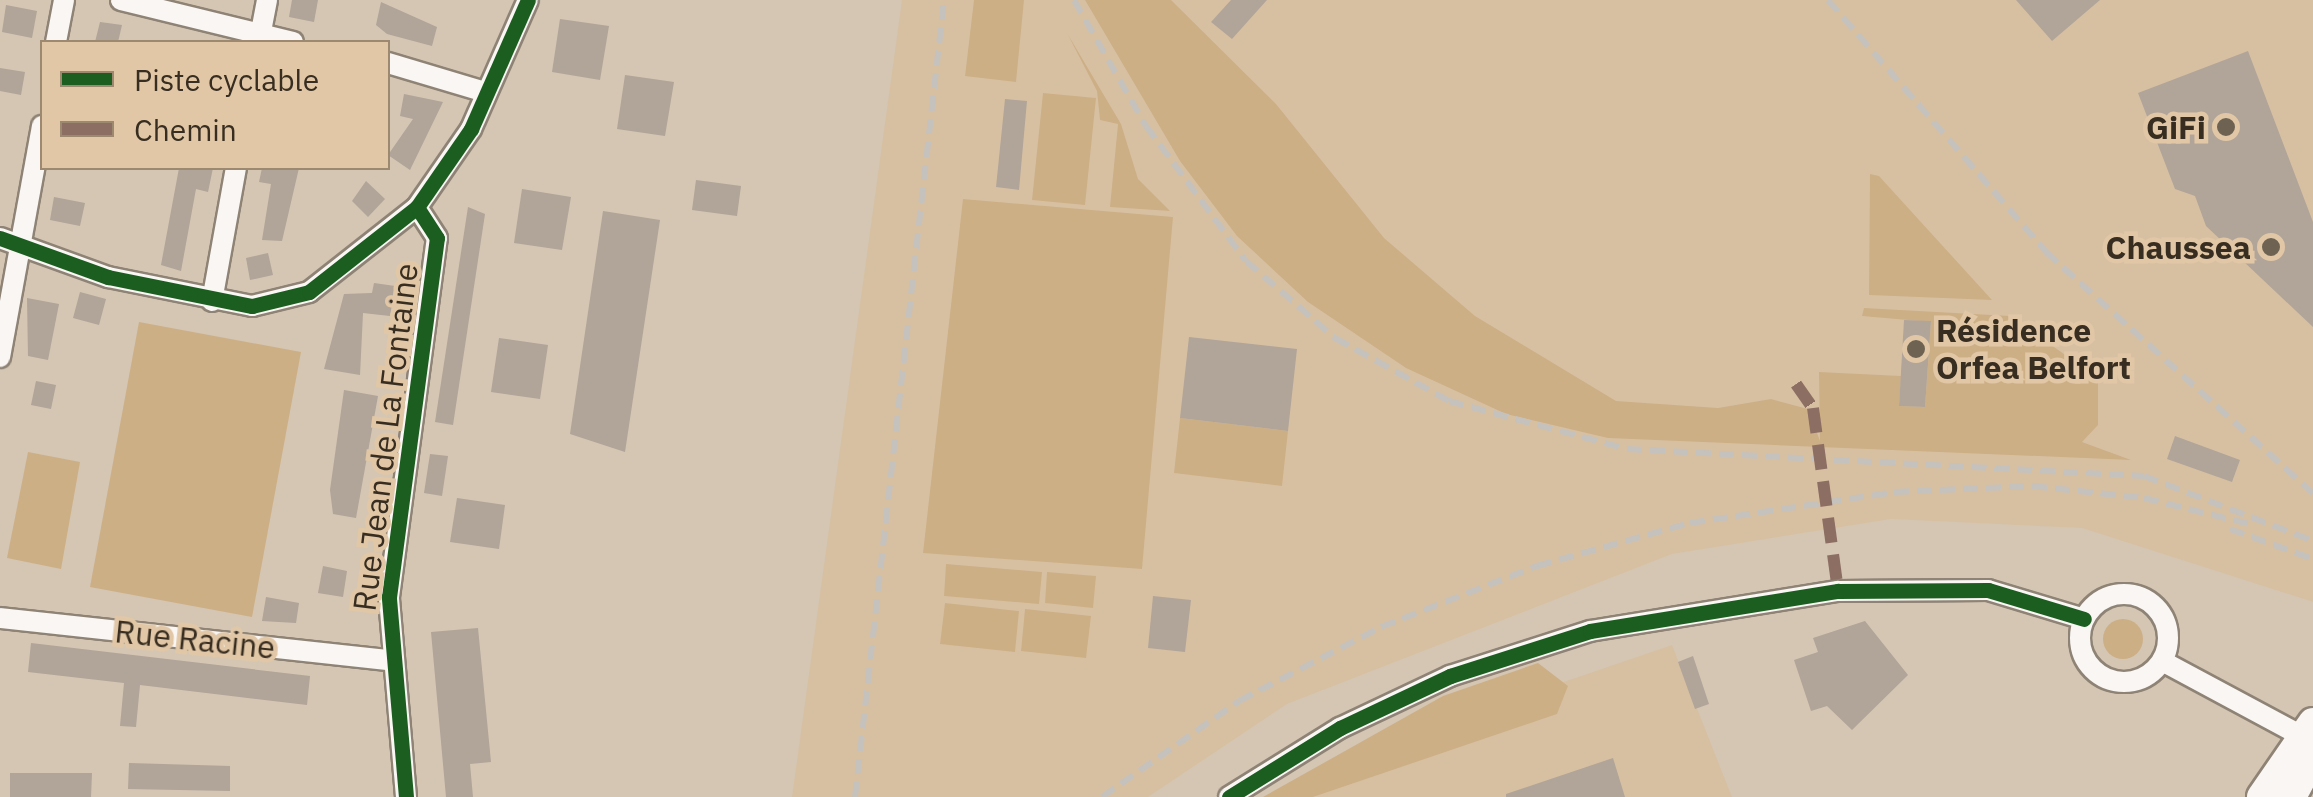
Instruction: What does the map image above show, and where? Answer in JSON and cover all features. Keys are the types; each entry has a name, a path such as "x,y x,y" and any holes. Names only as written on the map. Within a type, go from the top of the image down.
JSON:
{"main road":[{"path":"2262,797 2308,730"},
{"path":"2292,797 2309,762 2308,730"}],"street":[{"path":"56,40 64,0"},
{"path":"120,0 259,39 267,0"},
{"path":"0,238 22,249 212,301 252,306 308,292 417,207 471,129 528,0"},
{"path":"390,65 485,92"},
{"path":"0,357 40,138"},
{"path":"212,301 236,170"},
{"name":"Rue Jean de La Fontaine","path":"406,797 389,660 399,501 437,238 417,207"},
{"path":"1229,797 1340,728 1450,676 1590,631 1838,590 1988,590 2084,619"},
{"path":"2111,596 2146,600 2167,628 2162,661 2143,678 2108,679 2083,654 2084,619 2111,596"},
{"name":"Rue Racine","path":"0,618 389,660"},
{"path":"2162,661 2308,730"}],"shaded area":[{"path":"902,0 2313,0 2313,602 2082,528 1891,519 1672,554 1287,704 1148,797 792,797"},
{"path":"974,0 1024,0 1016,82 965,76"},
{"path":"1085,0 1171,0 1276,104 1384,238 1475,316 1616,401 1718,408 1771,399 1808,409 1820,441 1819,372 1901,376 1899,406 1925,407 1931,322 1862,316 1864,308 2010,316 2098,378 2098,425 2082,442 2131,460 1608,438 1506,414 1406,368 1308,302 1237,236 1180,161"},
{"path":"1067,33 1121,124 1138,179 1170,211 1110,207 1118,124 1100,120 1097,91"},
{"path":"1043,93 1096,98 1085,205 1032,200"},
{"path":"1870,174 1879,176 1992,300 1869,295"},
{"path":"963,199 1173,217 1142,569 923,553"},
{"path":"139,322 301,352 252,617 90,587"},
{"path":"1180,418 1288,431 1282,486 1174,473"},
{"path":"28,452 80,462 61,569 7,558"},
{"path":"946,564 1042,572 1039,604 944,596"},
{"path":"1047,572 1096,576 1093,608 1045,603"},
{"path":"945,603 1019,611 1015,652 940,644"},
{"path":"1025,609 1091,616 1086,658 1021,651"},
{"path":"2123,619 2137,625 2143,639 2137,653 2123,659 2109,653 2103,639 2109,625"},
{"path":"1672,645 1732,797 1279,797 1346,756"},
{"path":"1538,663 1568,686 1557,714 1313,797 1263,797 1443,696"}],"building":[{"path":"292,0 318,0 314,22 289,17"},
{"path":"1231,0 1267,0 1232,39 1211,22"},
{"path":"2016,0 2100,0 2052,41"},
{"path":"381,2 437,27 432,46 387,34 376,25"},
{"path":"6,5 37,11 32,38 2,32"},
{"path":"560,19 609,26 600,80 552,72"},
{"path":"100,22 122,25 118,40 96,40"},
{"path":"2248,51 2313,222 2313,327 2206,226 2195,196 2175,189 2138,93"},
{"path":"0,68 25,72 21,95 0,91"},
{"path":"625,75 674,82 665,136 617,129"},
{"path":"404,94 443,102 410,170 390,156 413,119 400,116"},
{"path":"1005,99 1027,101 1019,190 996,187"},
{"path":"179,170 213,170 208,192 196,189 181,271 161,265"},
{"path":"262,170 299,170 282,241 262,240 271,184 259,182"},
{"path":"696,180 741,186 737,216 692,210"},
{"path":"366,181 385,199 368,217 352,201"},
{"path":"522,189 571,197 562,250 514,243"},
{"path":"54,197 85,203 80,226 50,220"},
{"path":"468,207 485,214 453,425 435,422"},
{"path":"603,211 660,220 625,452 570,434"},
{"path":"268,253 273,275 250,280 246,258"},
{"path":"374,283 395,286 390,316 363,313 360,375 324,369 344,294 372,293"},
{"path":"80,292 106,299 99,325 73,318"},
{"path":"27,298 59,304 48,360 28,356"},
{"name":"Résidence Orfea Belfort","path":"1904,320 1931,321 1925,407 1899,406"},
{"path":"1189,337 1297,349 1288,431 1180,418"},
{"path":"499,338 548,345 540,399 491,392"},
{"path":"36,381 56,385 51,409 31,405"},
{"path":"344,390 378,396 356,518 333,514 330,490"},
{"path":"2175,436 2240,460 2232,482 2167,459"},
{"path":"430,454 448,456 442,496 424,493"},
{"path":"457,498 505,505 499,549 450,542"},
{"path":"323,566 347,571 343,597 318,593"},
{"path":"1153,596 1191,600 1185,652 1148,648"},
{"path":"266,597 299,603 296,623 262,621"},
{"path":"1865,621 1908,675 1852,730 1827,706 1811,711 1794,660 1818,652 1813,638"},
{"path":"478,628 491,762 470,764 473,797 446,797 431,632"},
{"path":"31,643 310,676 307,705 140,685 136,727 120,726 124,683 28,672"},
{"path":"1693,656 1709,704 1695,709 1678,662"},
{"path":"1613,758 1625,797 1506,797 1506,794"},
{"path":"129,763 230,766 230,791 128,789"},
{"path":"10,773 92,773 91,797 10,797"}],"railway":[{"path":"855,797 944,0"},
{"path":"1074,0 1146,126 1246,261 1335,338 1449,401 1627,449 2144,476 2313,541"},
{"path":"1828,0 2046,252 2313,493"},
{"path":"1102,797 1239,701 1381,627 1537,566 1690,523 1894,492 2032,486 2144,498 2249,524"},
{"path":"2230,529 2313,559"}],"marked path":[{"path":"1796,384 1813,408 1838,591"}],"cycle path":[{"path":"406,797 389,597 437,238 417,207 471,129 528,0"},
{"path":"0,238 108,277 252,306 309,292 417,207"},
{"path":"1229,797 1340,728 1450,676 1590,631 1838,591 1988,590 2084,619"}],"place":[{"name":"GiFi","path":"2226,127"},
{"name":"Chaussea","path":"2271,247"},
{"name":"Résidence Orfea Belfort","path":"1916,349"}]}
